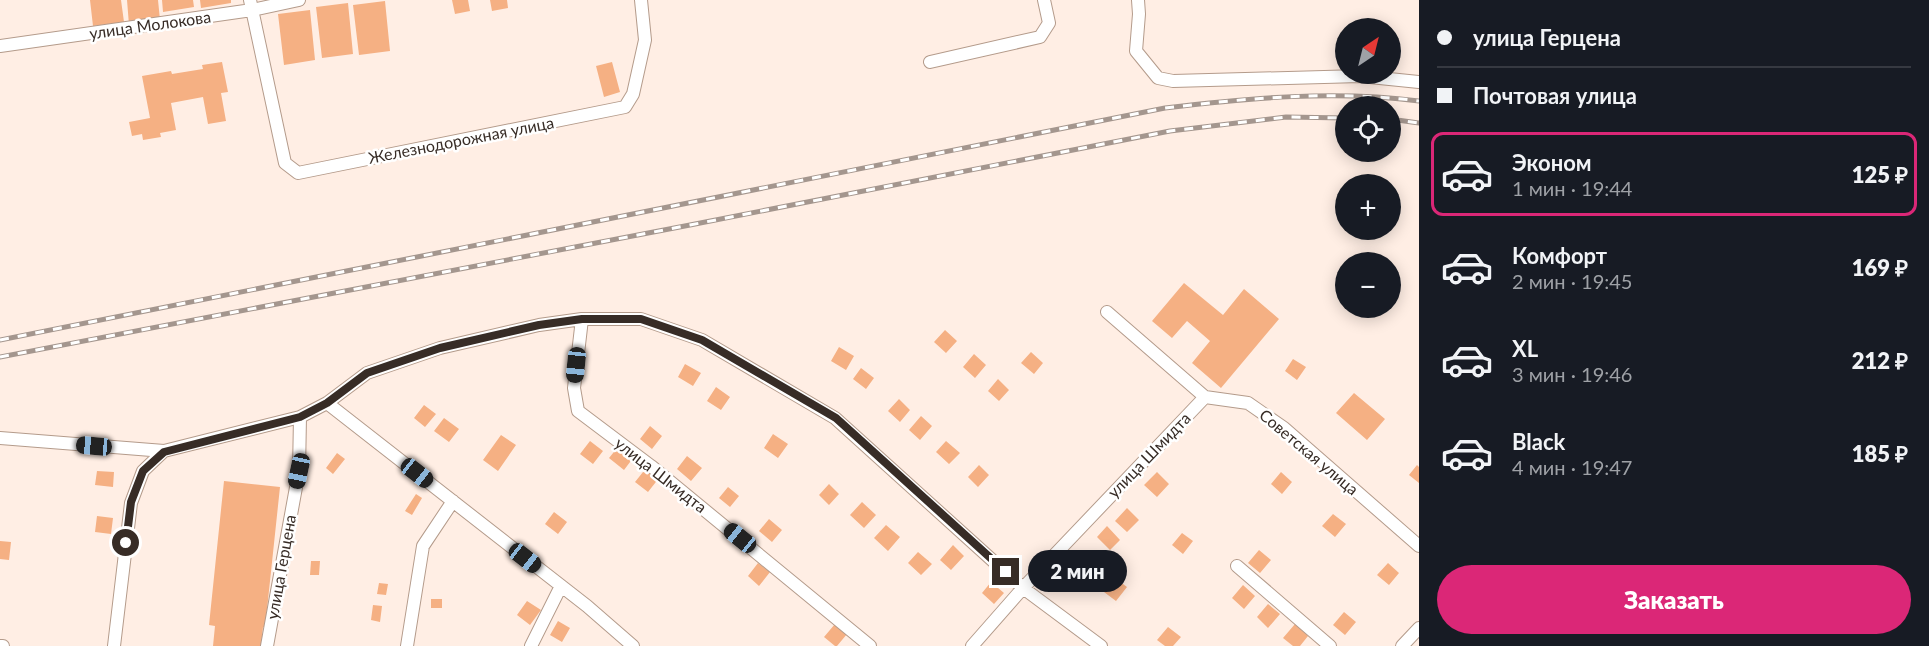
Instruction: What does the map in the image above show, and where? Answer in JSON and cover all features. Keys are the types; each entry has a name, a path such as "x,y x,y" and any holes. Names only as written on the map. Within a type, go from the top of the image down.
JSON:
{"street":[{"name":"улица Молокова","path":"0,46 251,5 298,0"},
{"name":"Железнодорожная улица","path":"251,5 285,163 298,173 626,107 633,94 645,40 641,0"},
{"path":"930,62 1040,37 1049,23 1044,0"},
{"path":"1138,0 1136,51 1158,78 1173,81 1360,76 1419,82"},
{"path":"1107,312 1205,397"},
{"path":"0,438 164,452 300,417 327,403 367,373 440,348 539,325 582,319 641,319 702,340 836,418 1023,588 1101,646"},
{"name":"улица Шмидта","path":"582,319 574,388 578,411 651,466 870,646"},
{"name":"Советская улица","path":"1205,397 1248,403 1284,428 1419,546"},
{"name":"улица Шмидта","path":"972,646 1023,588 1205,397"},
{"path":"327,403 561,586 633,646"},
{"name":"улица Герцена","path":"267,646 299,471 300,417"},
{"path":"114,646 131,502 143,471 164,452"},
{"path":"407,646 423,546 453,501"},
{"path":"1237,566 1330,646"},
{"path":"531,646 561,586"},
{"path":"1402,646 1419,628"}],"building":[{"path":"90,0 121,0 124,22 93,26"},
{"path":"127,0 158,0 160,20 129,25"},
{"path":"162,0 193,0 194,7 163,12"},
{"path":"200,0 231,0 231,3 201,8"},
{"path":"452,0 468,0 470,11 455,14"},
{"path":"490,0 507,0 508,8 492,11"},
{"path":"385,1 390,51 359,55 353,5"},
{"path":"348,3 353,54 322,58 316,7"},
{"path":"310,10 315,60 284,65 278,14"},
{"path":"222,62 228,92 221,93 226,121 208,124 203,97 171,103 176,130 160,133 161,137 143,140 142,134 132,136 129,122 150,118 142,76 203,69 202,65"},
{"path":"612,62 620,92 604,97 596,66"},
{"path":"1184,283 1223,315 1244,289 1279,319 1221,388 1192,363 1210,341 1187,321 1172,338 1152,321"},
{"path":"945,330 957,341 946,353 934,342"},
{"path":"839,347 854,356 846,370 831,361"},
{"path":"1031,352 1043,363 1034,374 1021,363"},
{"path":"974,354 986,365 975,378 963,367"},
{"path":"1293,359 1306,367 1297,380 1285,371"},
{"path":"685,364 701,373 693,386 678,377"},
{"path":"861,368 874,378 866,389 853,379"},
{"path":"998,379 1009,390 999,401 988,391"},
{"path":"716,387 730,397 721,410 707,401"},
{"path":"1354,393 1385,419 1367,440 1336,413"},
{"path":"899,399 910,410 900,422 888,411"},
{"path":"424,405 436,414 425,427 414,418"},
{"path":"921,416 932,426 920,440 909,430"},
{"path":"444,418 459,429 449,442 434,431"},
{"path":"650,426 662,436 652,449 640,439"},
{"path":"773,434 788,444 778,458 764,448"},
{"path":"501,435 516,445 498,471 483,460"},
{"path":"590,441 603,451 593,464 580,454"},
{"path":"946,441 960,453 949,464 936,452"},
{"path":"618,447 633,458 624,470 609,458"},
{"path":"337,453 345,459 333,474 326,468"},
{"path":"687,456 702,468 691,481 677,469"},
{"path":"979,465 989,475 978,487 968,477"},
{"path":"1417,465 1419,467 1419,483 1409,475"},
{"path":"647,467 659,478 648,492 635,482"},
{"path":"97,471 114,472 113,487 95,485"},
{"path":"1157,472 1169,484 1157,497 1144,485"},
{"path":"1281,472 1292,482 1282,494 1271,484"},
{"path":"224,481 280,487 265,628 263,627 261,646 213,646 215,626 209,625"},
{"path":"829,484 839,494 829,505 819,495"},
{"path":"728,487 739,496 730,507 719,498"},
{"path":"416,494 422,498 412,515 405,511"},
{"path":"862,502 876,515 864,528 850,515"},
{"path":"1127,508 1139,520 1127,532 1115,521"},
{"path":"554,512 567,522 558,534 545,524"},
{"path":"1333,514 1346,524 1335,537 1322,526"},
{"path":"97,516 113,518 111,534 95,532"},
{"path":"769,519 782,530 772,542 759,531"},
{"path":"886,525 900,537 888,551 874,538"},
{"path":"1107,526 1120,540 1110,550 1097,537"},
{"path":"1182,533 1193,541 1183,554 1172,545"},
{"path":"0,541 11,542 9,560 0,559"},
{"path":"953,545 964,556 951,570 940,560"},
{"path":"1259,550 1271,560 1260,573 1248,563"},
{"path":"918,552 932,564 921,575 908,563"},
{"path":"311,561 320,561 319,575 310,575"},
{"path":"758,563 770,572 759,586 748,576"},
{"path":"1388,563 1399,573 1389,585 1377,575"},
{"path":"1115,578 1127,587 1116,601 1104,592"},
{"path":"991,582 1004,593 994,604 982,593"},
{"path":"379,583 388,584 386,595 377,594"},
{"path":"1243,585 1255,596 1244,609 1232,598"},
{"path":"431,599 442,599 442,608 431,608"},
{"path":"527,601 541,610 530,625 517,615"},
{"path":"1268,604 1280,614 1268,628 1257,617"},
{"path":"373,605 382,606 380,622 371,620"},
{"path":"1344,612 1356,622 1345,635 1333,625"},
{"path":"558,621 570,628 562,642 550,635"},
{"path":"835,624 847,634 837,646 824,637"},
{"path":"1295,624 1308,636 1300,646 1293,646 1283,638"},
{"path":"1168,627 1181,637 1173,646 1165,646 1157,640"}],"railway":[{"path":"0,340 1165,108 1260,98 1324,96 1419,101"},
{"path":"0,357 1170,131 1286,117 1335,118"},
{"path":"1401,121 1419,123"}],"route":[{"path":"126,543 131,502 143,471 164,452 300,417 327,403 367,373 440,348 539,325 582,319 641,319 702,340 836,418 1006,572"}]}
